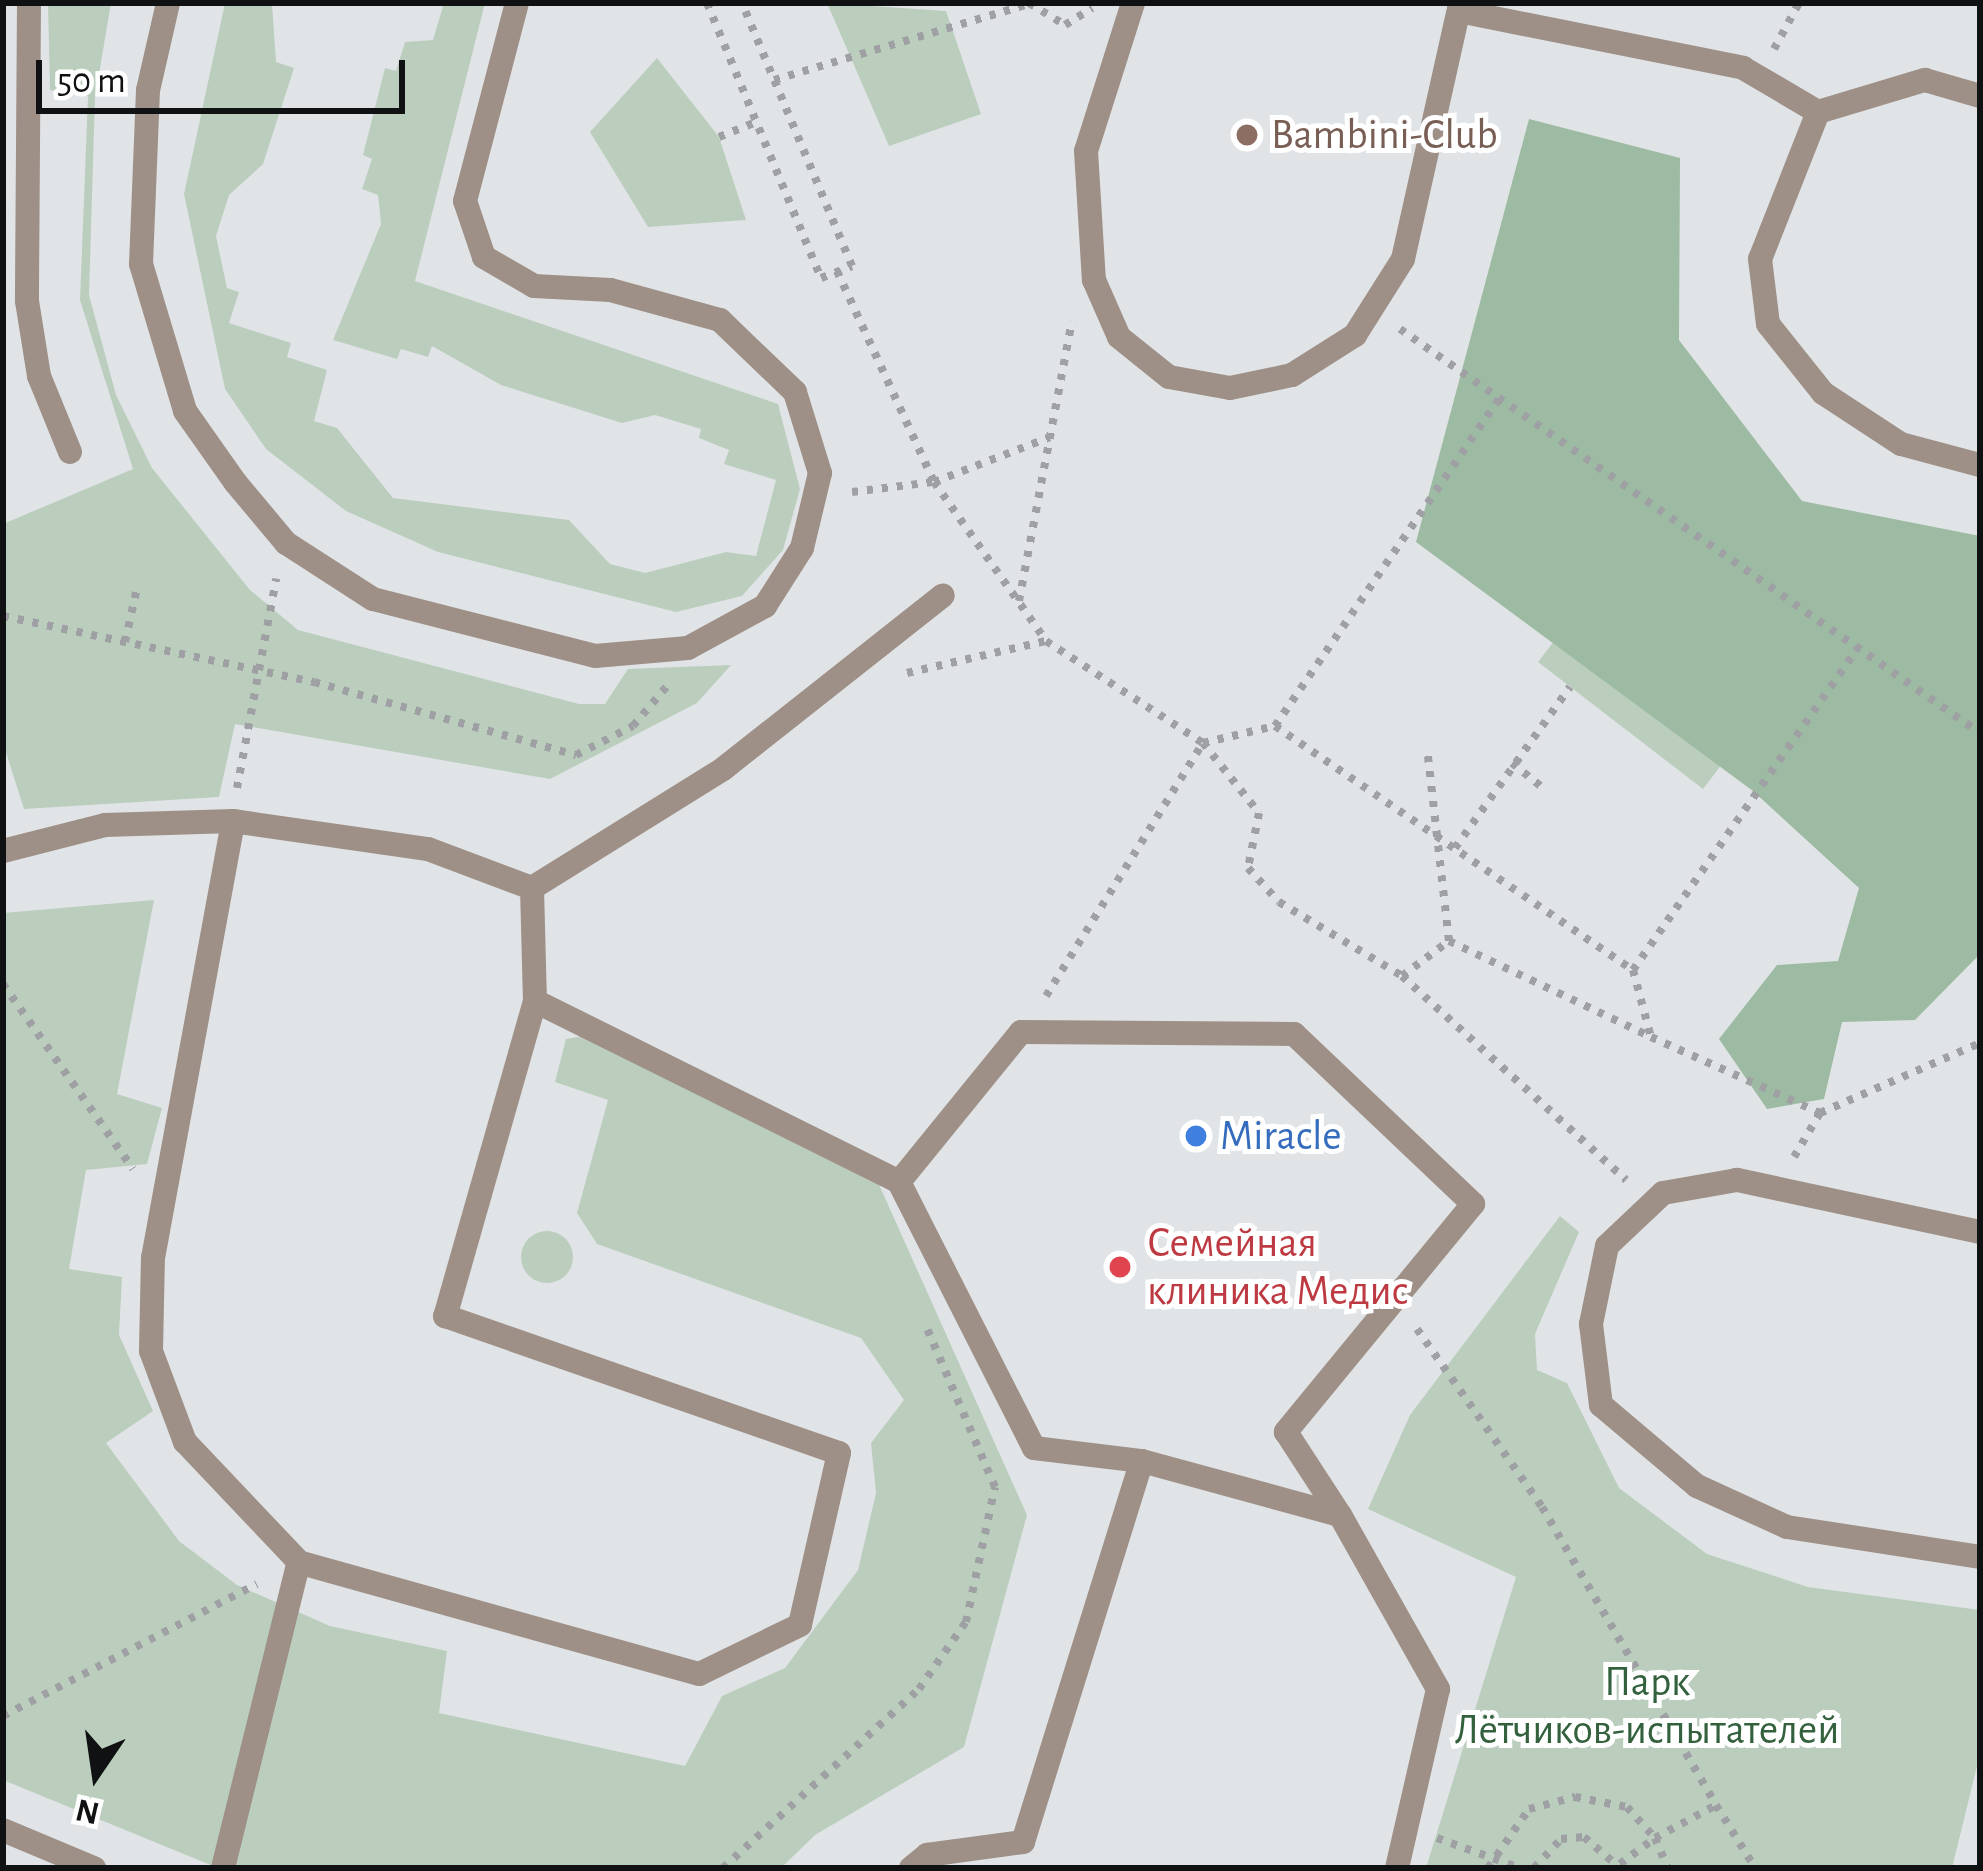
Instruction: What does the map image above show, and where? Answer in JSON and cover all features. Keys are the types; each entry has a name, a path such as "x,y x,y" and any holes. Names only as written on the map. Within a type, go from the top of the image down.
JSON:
{"lane":[{"path":"29,3 27,301 39,376 70,452"},
{"path":"168,3 148,90 141,264 185,411 286,543 373,599 595,656 688,648 765,606 802,548 820,473 795,392 720,320 610,290 534,286 484,257 466,201 517,3"},
{"path":"1133,3 1086,151 1094,280 1119,337 1169,376 1230,388 1292,375 1355,335 1403,260 1460,7 1760,78 1818,112 1925,80 1980,97"},
{"path":"1818,112 1760,259 1768,324 1823,394 1901,444 1980,465"},
{"path":"532,888 723,769 944,595"},
{"path":"3,851 105,825 233,821 428,849 532,888"},
{"path":"233,821 162,1205 151,1351 185,1442 299,1562 699,1674 800,1625 839,1453 445,1316 536,1001 532,888"},
{"path":"536,1001 899,1182 1034,1448 1142,1461 1340,1515"},
{"path":"899,1182 1021,1032 1294,1034 1473,1204 1286,1432 1340,1515 1438,1689 1397,1868"},
{"path":"1980,1232 1737,1180 1651,1204 1607,1246 1591,1324 1601,1405 1697,1486 1787,1527 1980,1557"},
{"path":"911,1868 927,1855 1022,1841 1142,1461"},
{"path":"224,1868 299,1562"},
{"path":"3,1830 94,1868"}],"path":[{"path":"707,3 821,278 852,266 742,3"},
{"path":"774,80 1029,3 1065,25 1094,3"},
{"path":"1760,78 1799,3"},
{"path":"718,137 756,122"},
{"path":"837,271 934,482 1046,640 1203,743 1259,813 1248,868 1279,902 1402,976 1651,1204"},
{"path":"1018,602 1076,303"},
{"path":"1372,309 1980,733"},
{"path":"1021,1032 1115,899 1203,743 1275,726 1500,398"},
{"path":"874,490 934,482 1050,437"},
{"path":"233,821 254,669 286,543"},
{"path":"125,642 137,588"},
{"path":"3,616 254,669 575,754 633,726 688,648"},
{"path":"887,678 1046,640"},
{"path":"1633,970 1858,648"},
{"path":"1455,848 1570,687"},
{"path":"1275,726 1633,970 1651,1036"},
{"path":"1427,749 1449,941"},
{"path":"1512,763 1543,788"},
{"path":"1402,976 1449,941"},
{"path":"1449,941 1820,1113"},
{"path":"3,985 162,1205"},
{"path":"1776,1187 1820,1113 1980,1043"},
{"path":"1395,1299 1542,1507 1755,1868"},
{"path":"723,1868 919,1689 967,1622 995,1487 915,1303"},
{"path":"3,1716 299,1562"},
{"path":"1487,1868 1529,1809 1575,1797 1627,1808 1655,1838 1668,1868"},
{"path":"1534,1868 1562,1840 1584,1837 1620,1866 1655,1838 1716,1805"},
{"path":"1407,1826 1520,1868"}],"green space":[{"path":"48,3 111,3 95,98 89,295 116,395 152,468 250,590 298,630 579,704 605,704 628,669 731,665 697,703 550,779 235,724 219,797 24,809 3,743 3,524 133,469 80,300 88,96 50,90"},
{"path":"225,3 272,3 276,62 294,68 263,164 229,195 216,236 227,288 239,292 229,323 291,343 287,357 327,370 314,421 337,428 393,498 569,520 610,564 645,573 726,552 756,556 776,480 724,464 729,450 699,438 701,429 655,415 622,423 501,385 432,346 428,357 401,349 397,359 333,340 381,224 378,195 362,189 372,159 363,155 385,68 396,71 405,42 433,40 444,3 485,3 415,281 778,404 800,489 783,550 742,596 676,612 438,552 346,511 266,449 225,389 184,194"},
{"path":"827,3 946,11 981,114 889,146"},
{"path":"657,58 719,137 746,220 648,227 590,132"},
{"path":"1529,119 1680,158 1679,340 1802,501 1980,536 1980,954 1915,1020 1842,1022 1824,1099 1767,1109 1719,1039 1777,965 1838,961 1859,888 1753,791 1416,542"},
{"path":"1610,568 1775,695 1703,789 1538,662"},
{"path":"154,900 117,1094 162,1108 147,1164 86,1170 69,1269 122,1277 119,1335 153,1411 106,1443 179,1541 237,1585 330,1626 447,1651 439,1713 685,1766 722,1696 785,1668 858,1570 876,1493 871,1443 904,1400 861,1338 597,1244 577,1213 608,1100 555,1082 566,1039 583,1036 877,1180 1027,1515 964,1747 815,1835 781,1868 218,1868 3,1780 3,913"},
{"name":"Парк Лётчиков-испытателей","path":"1560,1216 1579,1232 1535,1334 1537,1370 1567,1383 1619,1488 1707,1554 1808,1587 1980,1610 1980,1754 1952,1868 1426,1868 1516,1577 1368,1509 1410,1415"},
{"path":"547,1231 566,1238 573,1257 566,1276 547,1283 528,1276 521,1257 528,1238"}],"place":[{"name":"Bambini-Club","path":"1247,135"},
{"name":"Miracle","path":"1196,1136"},
{"name":"Семейная клиника Медис","path":"1120,1267"}]}
